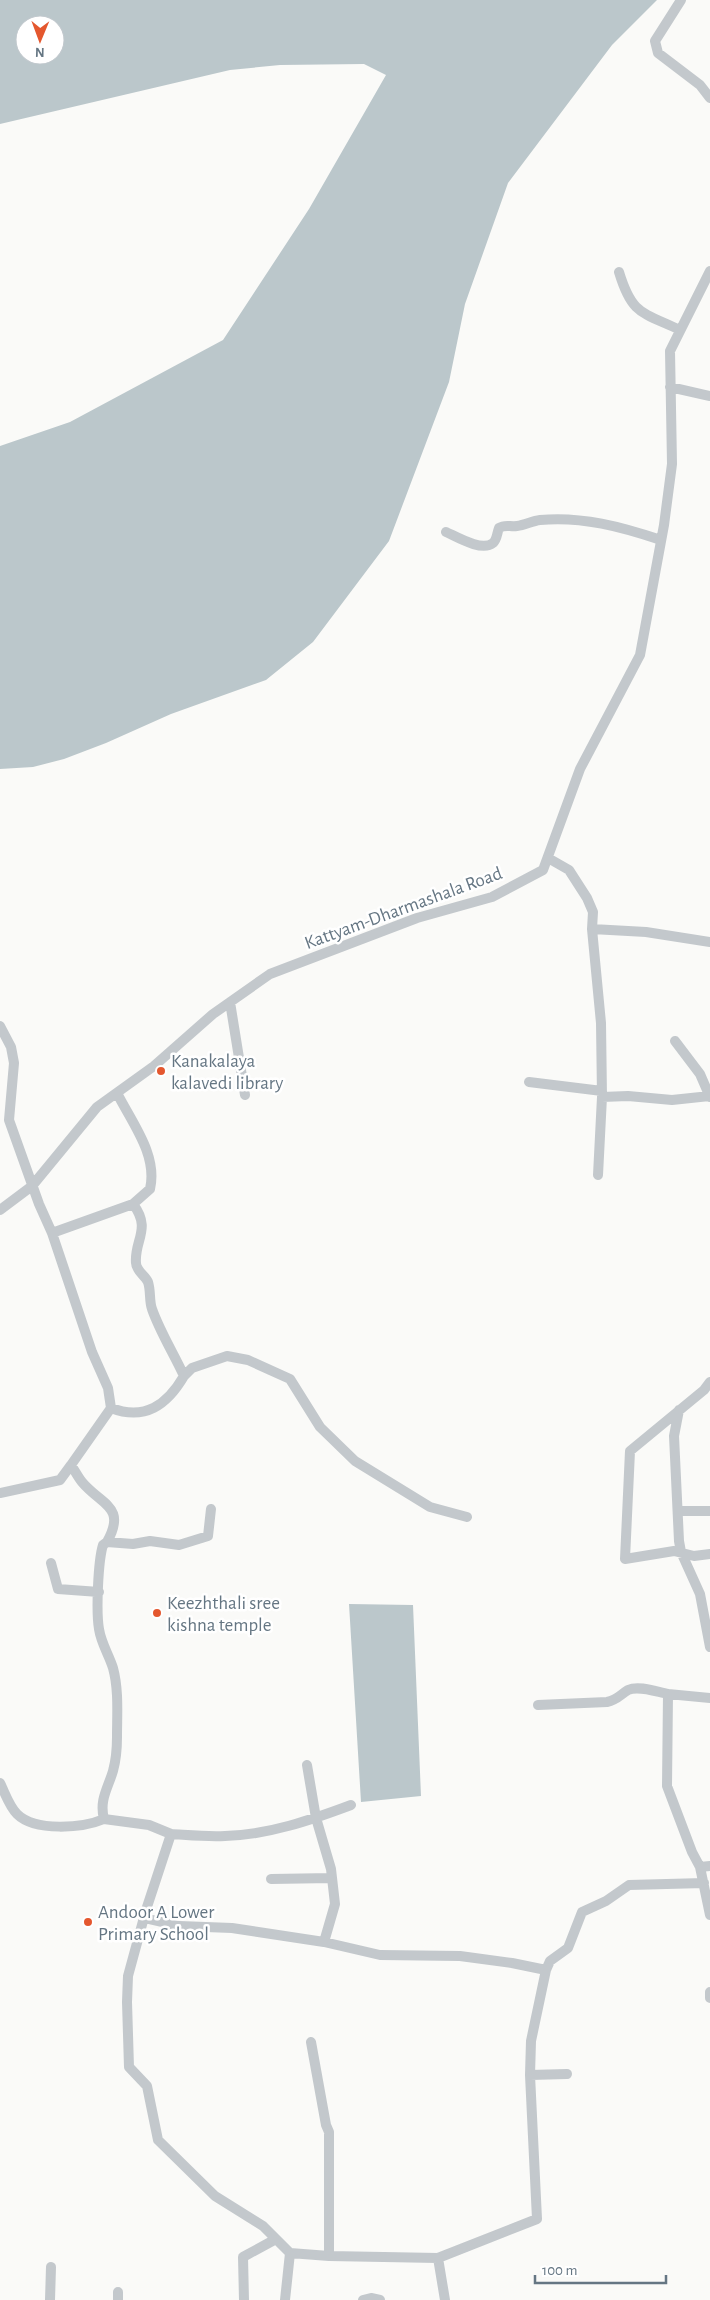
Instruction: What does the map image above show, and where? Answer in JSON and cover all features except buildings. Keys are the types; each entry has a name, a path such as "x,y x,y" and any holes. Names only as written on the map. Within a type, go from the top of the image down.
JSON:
{"street":[{"path":"681,0 655,40 658,53 700,85 710,98"},
{"name":"Kattyam-Dharmashala Road","path":"0,1210 32,1186 97,1108 154,1066 213,1014 270,974 417,918 492,897 543,870 580,769 640,654 661,540 672,464 670,352 710,271"},
{"path":"619,272 625,294 631,304 638,310 680,330"},
{"path":"670,387 710,396"},
{"path":"446,532 484,546 492,544 496,539 499,528 504,525 519,526 539,520 566,519 617,526 661,540"},
{"path":"548,858 569,870 593,912 592,929 600,1004 602,1094 598,1175"},
{"path":"592,929 646,932 710,942"},
{"path":"230,1002 246,1095"},
{"path":"0,1026 11,1047 14,1063 9,1120 32,1186 52,1233 92,1352 108,1388 111,1408 60,1480 0,1492"},
{"path":"529,1082 602,1094 672,1100 709,1090 700,1074 675,1041"},
{"path":"52,1233 132,1204 150,1189 152,1170 146,1150 117,1094"},
{"path":"132,1204 138,1212 142,1237 135,1260 136,1267 148,1282 152,1308 184,1376"},
{"path":"111,1408 125,1411 156,1408 169,1398 192,1368 227,1356 248,1360 290,1379 320,1427 355,1461 430,1507 467,1517"},
{"path":"710,1382 704,1390 630,1452 625,1559 681,1552 694,1556 710,1554"},
{"path":"679,1410 674,1436 681,1552 700,1594 710,1647"},
{"path":"71,1465 82,1482 112,1508 115,1518 112,1535 101,1550 99,1592 98,1627 102,1644 113,1668 117,1695 116,1760 103,1798 102,1809 104,1818"},
{"path":"108,1542 133,1544 150,1541 178,1545 208,1536 211,1509"},
{"path":"678,1511 710,1511"},
{"path":"51,1564 58,1589 99,1592"},
{"path":"538,1705 607,1702 616,1700 628,1690 637,1688 668,1694 710,1698"},
{"path":"668,1694 667,1786 670,1797 705,1866 704,1883 710,1915"},
{"path":"307,1765 316,1818 332,1878 335,1904 324,1942"},
{"path":"0,1783 12,1809 18,1816 28,1822 60,1827 78,1826 104,1818 149,1825 171,1834 225,1836 256,1832 316,1818 351,1805"},
{"path":"171,1834 128,1976 129,2067 147,2086 158,2140 215,2196 263,2226 290,2253 329,2256 438,2258 537,2219 530,2075 531,2041 546,1970 550,1961 568,1948 582,1912 606,1901 629,1885 704,1883"},
{"path":"271,1878 332,1878"},
{"path":"144,1918 179,1926 232,1928 324,1942 380,1955 460,1956 546,1970"},
{"path":"710,1992 710,1998"},
{"path":"311,2042 329,2132 329,2256"},
{"path":"530,2075 568,2074"},
{"path":"244,2300 243,2257 276,2239"},
{"path":"285,2300 290,2253"},
{"path":"438,2258 445,2300"},
{"path":"50,2300 51,2267"},
{"path":"363,2300 371,2298 380,2300"}],"shaded area":[{"path":"0,0 657,0 612,45 508,183 465,304 449,382 389,541 313,642 266,680 171,714 106,743 64,759 33,767 0,769 0,446 70,422 223,340 309,209 386,75 364,64 280,65 230,70 0,124"},
{"path":"349,1604 413,1605 421,1796 361,1802"}],"place":[{"name":"Kanakalaya kalavedi library","path":"161,1071"},
{"name":"Keezhthali sree kishna temple","path":"157,1613"},
{"name":"Andoor A Lower Primary School","path":"88,1922"}]}
